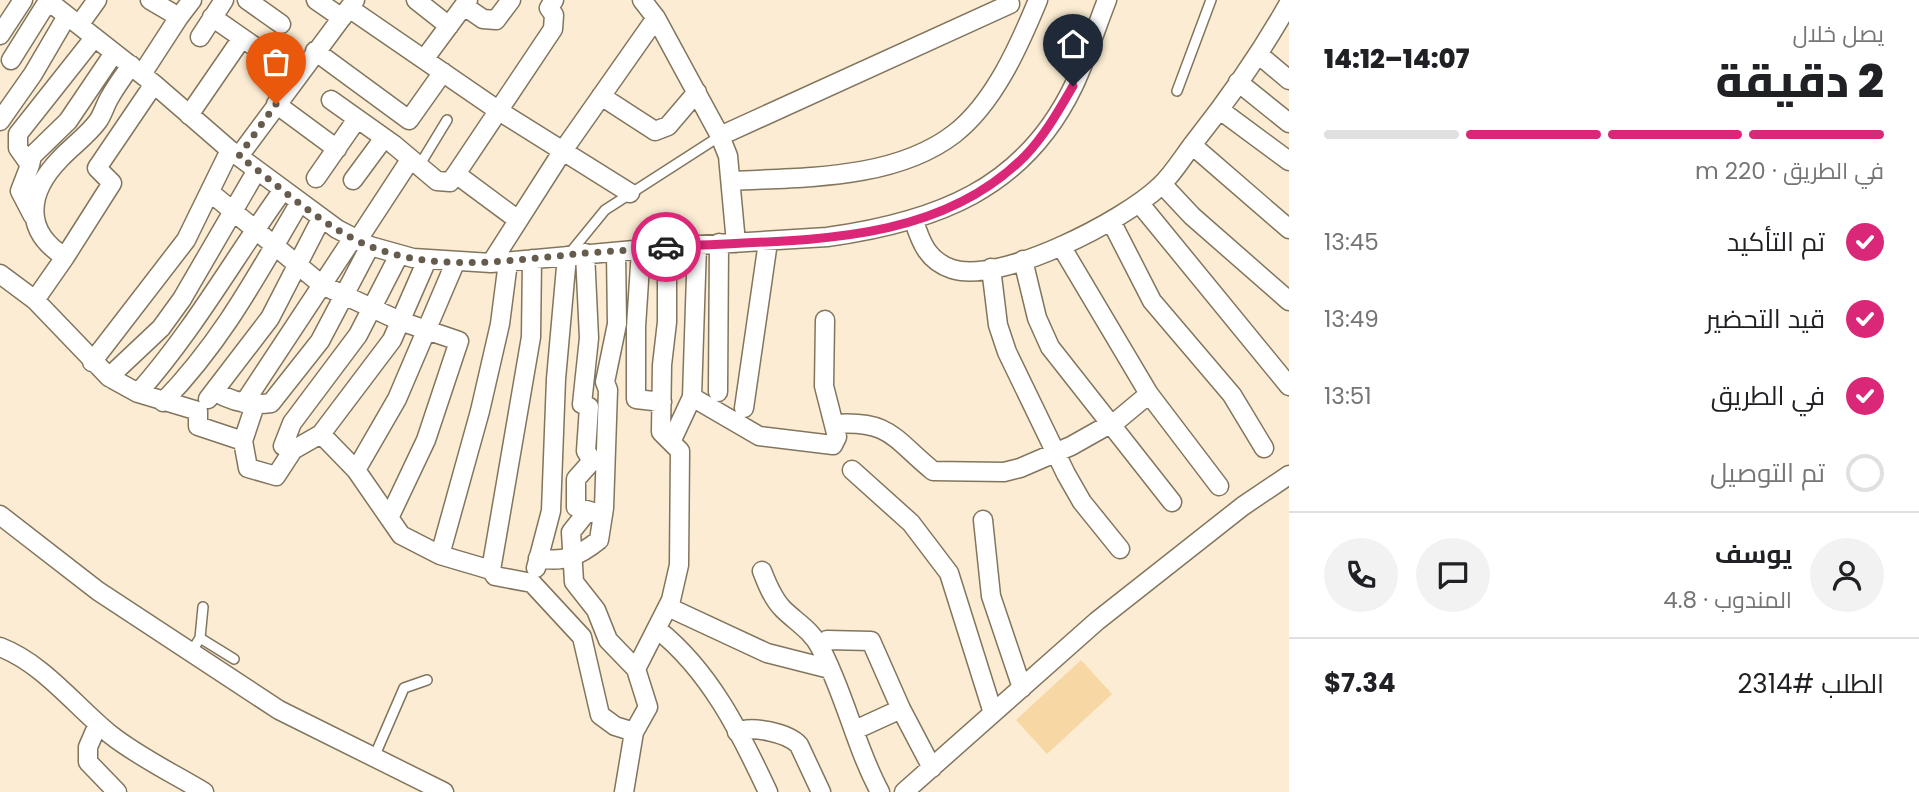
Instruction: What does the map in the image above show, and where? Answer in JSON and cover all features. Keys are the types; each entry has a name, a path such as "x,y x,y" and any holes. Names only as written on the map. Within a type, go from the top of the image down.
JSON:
{"street":[{"path":"0,35 23,0"},
{"path":"0,121 73,21 97,0"},
{"path":"150,0 179,18"},
{"path":"35,300 112,183 97,168 142,74 192,0"},
{"path":"316,0 349,9 425,58 499,111 631,193"},
{"path":"416,0 449,26"},
{"path":"425,58 466,3 490,21 496,20 510,0"},
{"path":"642,0 656,18 720,136 732,181 718,393"},
{"path":"732,181 796,177 877,167 931,148 953,135 970,119 1003,73 1027,28 1038,0"},
{"path":"11,60 47,1 142,74 234,153 321,219 360,242 427,260 455,263 500,262 854,233 914,221 954,206 978,193 1026,155 1053,121 1073,86 1107,0"},
{"path":"720,136 1009,2 1027,28"},
{"path":"258,3 281,24"},
{"path":"331,100 441,183 450,182 553,29 554,15 546,3"},
{"path":"914,221 924,250 939,262 960,271 991,268 1023,260 1061,246 1111,222 1140,204 1162,184 1220,110 1258,54 1282,31 1289,3"},
{"path":"200,37 219,5 242,38 297,76"},
{"path":"92,362 186,240 234,153 276,104 349,9"},
{"path":"440,555 492,362 500,262 519,220 562,152 656,18"},
{"path":"30,165 18,148 18,134 94,38"},
{"path":"189,115 242,38"},
{"path":"316,51 409,120"},
{"path":"65,257 48,246 38,233 33,216 20,191 33,156 68,121 114,53"},
{"path":"1258,54 1289,79"},
{"path":"353,180 409,120 443,72"},
{"path":"33,216 43,184 58,160 99,119 110,96 142,74"},
{"path":"1238,82 1289,123"},
{"path":"601,96 655,131 668,126 696,92"},
{"path":"276,104 337,149"},
{"path":"1220,110 1289,161"},
{"path":"316,178 357,119"},
{"path":"1192,145 1289,229"},
{"path":"415,163 360,242 322,285 250,404 243,441 248,468 276,476 293,450 321,434 393,340 427,260"},
{"path":"109,377 160,328 234,213 257,170"},
{"path":"456,174 519,220"},
{"path":"1162,184 1192,216 1289,301"},
{"path":"138,393 199,319 254,230 283,190"},
{"path":"211,192 296,267 322,285 345,298 400,321 459,341 426,440 389,518"},
{"path":"163,402 202,359 234,316 300,202"},
{"path":"1140,204 1289,386"},
{"path":"243,441 198,426 198,411 270,318 321,219"},
{"path":"1111,222 1152,301 1237,402 1264,449"},
{"path":"214,391 250,404 271,403 320,341 345,298 360,242"},
{"path":"744,408 768,242"},
{"path":"671,442 692,397 697,245"},
{"path":"1061,246 1150,394 1219,485"},
{"path":"636,669 668,607 679,565 680,451 661,432 662,365 667,322 667,247"},
{"path":"641,250 636,327 636,398 662,402"},
{"path":"538,558 556,562 574,557 599,540 595,513 608,390 605,382 617,324 616,252"},
{"path":"293,450 283,446 292,423 358,335 398,254"},
{"path":"576,255 589,338 582,404 589,407 586,451 592,461 576,479 576,508 595,513"},
{"path":"532,583 551,511 556,379 576,255"},
{"path":"491,570 531,337 532,259"},
{"path":"1023,260 1045,338 1055,356 1172,502"},
{"path":"356,470 397,399 455,263"},
{"path":"991,268 1003,341 1056,454 1083,502 1120,549"},
{"path":"0,274 35,300 109,377 138,393 198,411"},
{"path":"692,397 759,436 829,446 837,441 824,386 825,320"},
{"path":"834,424 874,424 895,436 922,462 938,472 1004,472 1056,454 1110,423 1150,394"},
{"path":"321,434 356,470 401,535 440,555 491,570 495,576 532,583 582,637 600,715 615,726 634,732"},
{"path":"852,470 911,523 949,573 993,713"},
{"path":"904,792 1162,568 1289,475"},
{"path":"595,513 571,532 574,582 596,610 608,640 636,669 648,707 634,732 624,792"},
{"path":"0,515 97,591 195,646 279,710 375,755 443,792"},
{"path":"983,520 991,596 1022,688"},
{"path":"762,572 781,607 811,633 830,669 855,730 863,759 880,792"},
{"path":"668,607 767,653 830,669"},
{"path":"657,629 698,667 737,732 768,792"},
{"path":"827,639 871,641 901,709 932,768"},
{"path":"0,647 46,675 121,742 204,792"},
{"path":"855,730 901,709"},
{"path":"98,724 88,747 88,762 117,792"},
{"path":"737,732 748,728 793,740 799,745 821,792"}],"lane":[{"path":"1177,90 1211,0"},
{"path":"415,163 447,120"},
{"path":"576,255 605,210 720,136"},
{"path":"203,607 195,646 234,659"},
{"path":"375,755 404,688 427,680"}],"shaded area":[{"path":"1081,660 1112,694 1047,754 1016,720"}],"way so far":[{"path":"276,104 239,156 321,219 370,246 413,258 455,263 491,263 666,247"}],"route":[{"path":"666,247 827,237 914,221 954,206 1001,177 1026,155 1053,121 1073,86"}]}
